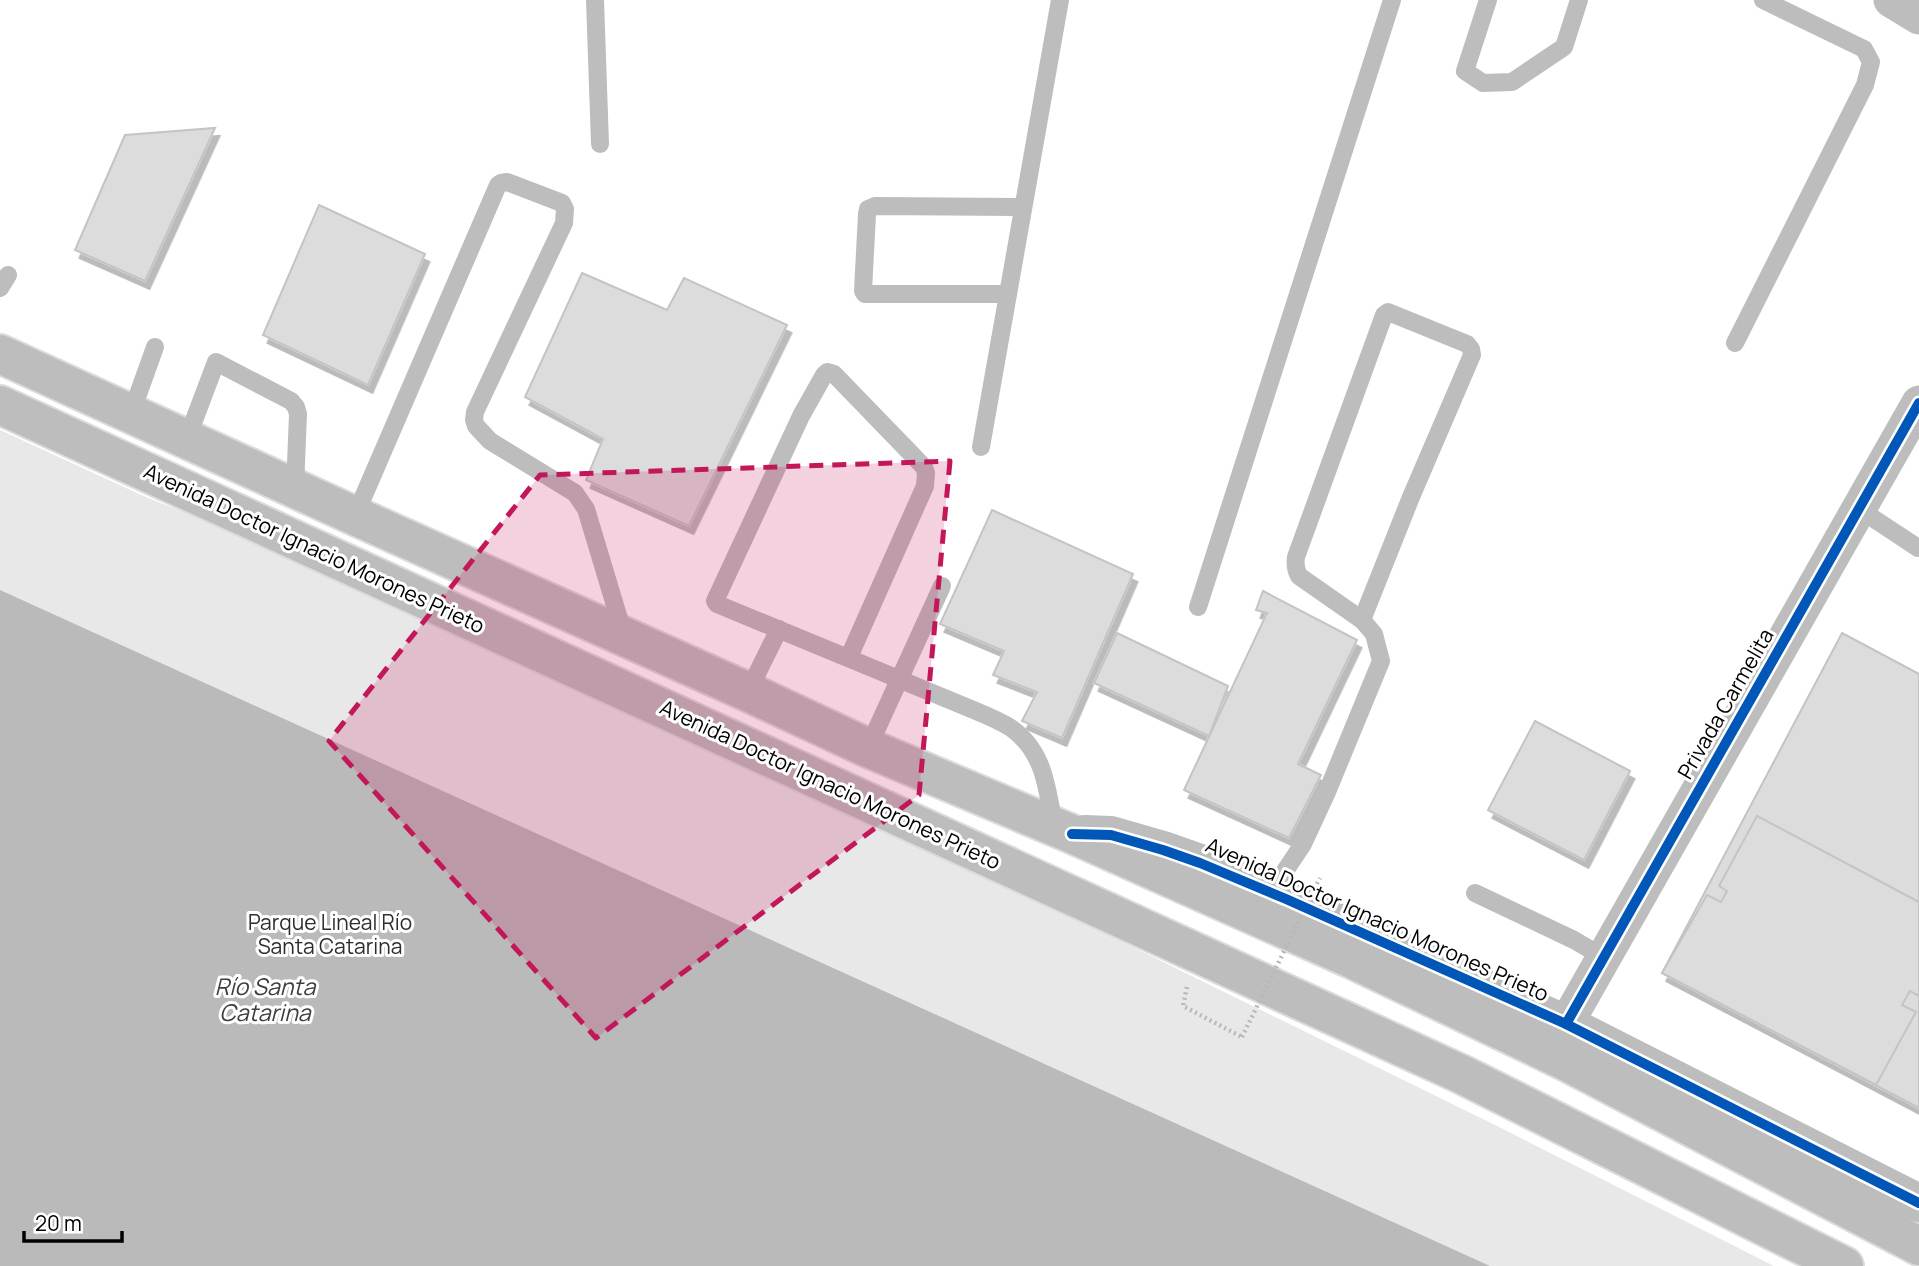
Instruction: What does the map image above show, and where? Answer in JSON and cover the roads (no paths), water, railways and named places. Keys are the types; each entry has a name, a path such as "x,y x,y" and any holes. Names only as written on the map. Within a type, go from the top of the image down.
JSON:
{"main road":[{"name":"Avenida Doctor Ignacio Morones Prieto","path":"0,354 868,748 1063,830 1263,904 1566,1024 1919,1203"},
{"name":"Avenida Doctor Ignacio Morones Prieto","path":"0,405 1461,1074 1844,1266"},
{"name":"Avenida Doctor Ignacio Morones Prieto","path":"1263,904 1367,966 1563,1060 1919,1246"}],"street":[{"path":"1891,0 1919,17"},
{"name":"Privada Carmelita","path":"1566,1024 1919,403"}],"lane":[{"path":"595,0 600,144"},
{"path":"981,447 1059,0"},
{"path":"1198,607 1392,0"},
{"path":"1488,0 1465,71 1483,83 1513,82 1564,47 1579,0"},
{"path":"1735,343 1865,85 1871,62 1864,50 1763,0"},
{"path":"355,516 498,185 507,182 562,203 565,209 564,223 475,412 474,420 490,441 580,498 586,509 624,636"},
{"path":"1008,294 865,294 867,214 868,209 875,206 1023,207"},
{"path":"1263,904 1303,844 1381,661 1374,635 1362,620 1299,576 1296,556 1384,315 1390,312 1467,344 1472,355 1410,497 1362,620"},
{"path":"131,414 155,347"},
{"path":"187,439 216,362 291,401 296,407 299,421 295,488"},
{"path":"849,657 925,486 926,473 834,374 825,373 801,416 715,601 717,604 976,710 1011,729 1032,749 1044,773 1063,830"},
{"path":"1859,509 1918,548"},
{"path":"868,748 942,586"},
{"path":"748,692 779,629"},
{"path":"1475,893 1574,940 1603,957"}],"water":[{"name":"Río Santa Catarina","path":"0,590 1490,1266 0,1266"}],"park label":[{"name":"Parque Lineal Río Santa Catarina","path":"330,935"}]}
